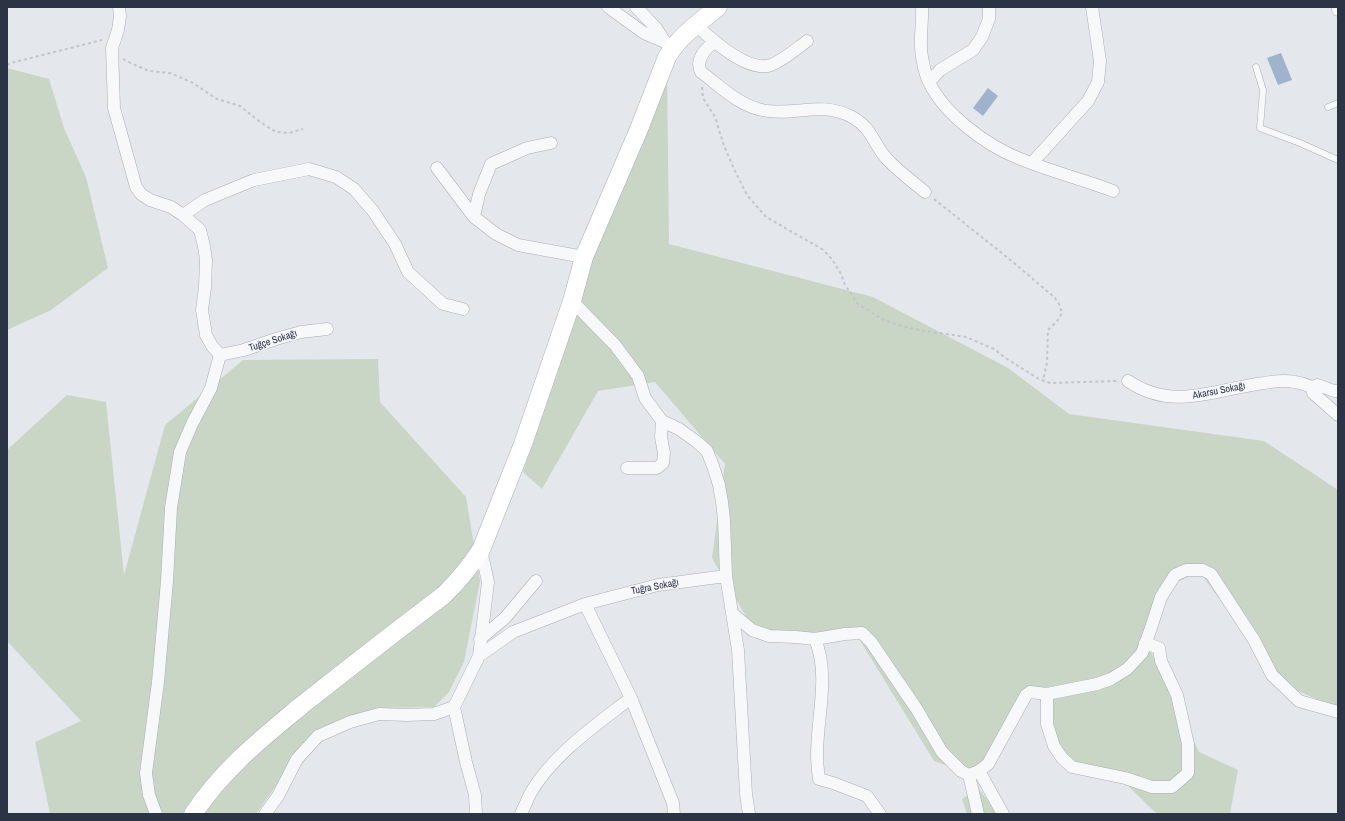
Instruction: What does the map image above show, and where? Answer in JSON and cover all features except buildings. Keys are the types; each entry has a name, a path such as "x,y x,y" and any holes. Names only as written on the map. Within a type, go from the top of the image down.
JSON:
{"street":[{"path":"118,7 120,16 113,43 114,108 136,187 141,194 150,200 170,207 183,215 200,230 206,260 202,310 206,335 212,346 220,355 211,388 192,424 180,452 171,508 167,581 158,682 146,773 149,794 156,814"},
{"path":"608,7 644,33 669,45"},
{"path":"193,814 216,783 250,748 329,684 444,595 472,565 481,550 523,444 572,301 584,257 639,129 667,57 669,45 656,28 636,7"},
{"path":"669,45 680,39 718,7"},
{"path":"922,7 922,60 929,82 941,100 963,125 994,146 1017,158 1114,191"},
{"path":"929,82 940,70 973,50 982,36 989,19 989,7"},
{"path":"1032,163 1088,101 1098,82 1100,61 1092,7"},
{"path":"696,26 714,42 740,58 757,66 764,66 777,62 807,41"},
{"path":"714,42 700,58 698,63 701,72 736,99 758,109 773,112 820,109 832,110 852,118 868,130 878,148 891,163 925,192"},
{"path":"474,217 479,194 491,164 527,148 551,143"},
{"path":"437,168 474,217 496,234 518,245 584,257"},
{"path":"183,215 205,200 254,180 309,169 336,177 354,189 373,211 395,244 408,272 443,304 463,309"},
{"path":"572,301 615,345 638,376 645,398 662,421 679,429 697,442 707,451 713,466 719,485 724,520 726,576 738,650 746,794 749,814"},
{"name":"Tuğçe Sokağı","path":"220,355 244,350 301,332 327,329"},
{"name":"Akarsu Sokağı","path":"1128,381 1147,391 1163,395 1185,397 1201,396 1239,386 1277,381 1294,382 1312,387 1318,385 1338,391"},
{"path":"1312,387 1313,393 1338,415"},
{"path":"627,468 657,468 663,463 664,453 661,437 662,421"},
{"path":"476,814 475,795 454,707 479,656 488,582 481,550"},
{"path":"974,773 988,764 1026,695 1030,692 1047,694 1097,684 1111,680 1127,669 1142,653 1161,596 1175,575 1186,570 1203,570 1211,574 1254,640 1272,675 1299,701 1338,712"},
{"name":"Tuğra Sokağı","path":"479,656 514,632 585,604 658,585 726,576"},
{"path":"480,639 505,618 536,581"},
{"path":"585,604 631,698 673,803 674,814"},
{"path":"733,614 752,630 768,636 815,639 862,633 871,642 911,701 942,752 961,770 974,773 1003,814"},
{"path":"815,639 819,650 822,679 817,754 819,779 867,796 880,814"},
{"path":"1047,694 1047,724 1054,746 1062,758 1072,767 1125,778 1152,787 1172,788 1188,773 1188,744 1177,695 1161,661 1159,648 1145,643"},
{"path":"521,814 531,794 547,770 580,737 631,698"},
{"path":"265,814 278,796 297,760 318,736 350,722 379,714 434,714 454,707"},
{"path":"974,773 978,814"}],"lane":[{"path":"1256,67 1263,90 1260,128 1300,143 1338,160"},
{"path":"1328,107 1338,103"}],"path":[{"path":"7,65 59,50 113,43 126,61 149,71 170,73 193,83 217,99 240,106 260,122 276,132 289,133 303,129"},
{"path":"701,72 703,98 715,117 732,163 747,195 766,217 822,250 832,259 841,274 845,285 858,304 882,319 898,325 919,330 966,337 994,350 1025,372 1050,383 1128,381"},
{"path":"925,192 1013,262 1055,298 1059,304 1062,313 1058,320 1048,330 1047,363 1043,381"}],"green space":[{"path":"7,68 49,79 64,128 86,177 108,268 51,310 7,330"},
{"path":"655,68 667,69 669,244 873,297 1008,368 1069,414 1264,441 1338,490 1338,709 1281,683 1199,571 1168,587 1142,633 1199,752 1238,770 1230,814 1157,814 1126,784 1051,753 1037,685 974,775 934,761 853,629 758,637 712,558 725,464 655,382 598,391 542,489 523,472"},
{"path":"378,359 380,402 466,497 480,581 464,662 449,692 434,707 377,708 314,732 256,814 50,814 35,742 81,721 7,641 7,450 67,395 106,402 124,575 165,425 243,360"},
{"path":"978,788 998,814 967,814 962,799"}],"water":[{"path":"1281,53 1292,80 1278,85 1267,58"},
{"path":"988,88 998,96 983,116 973,108"}]}
